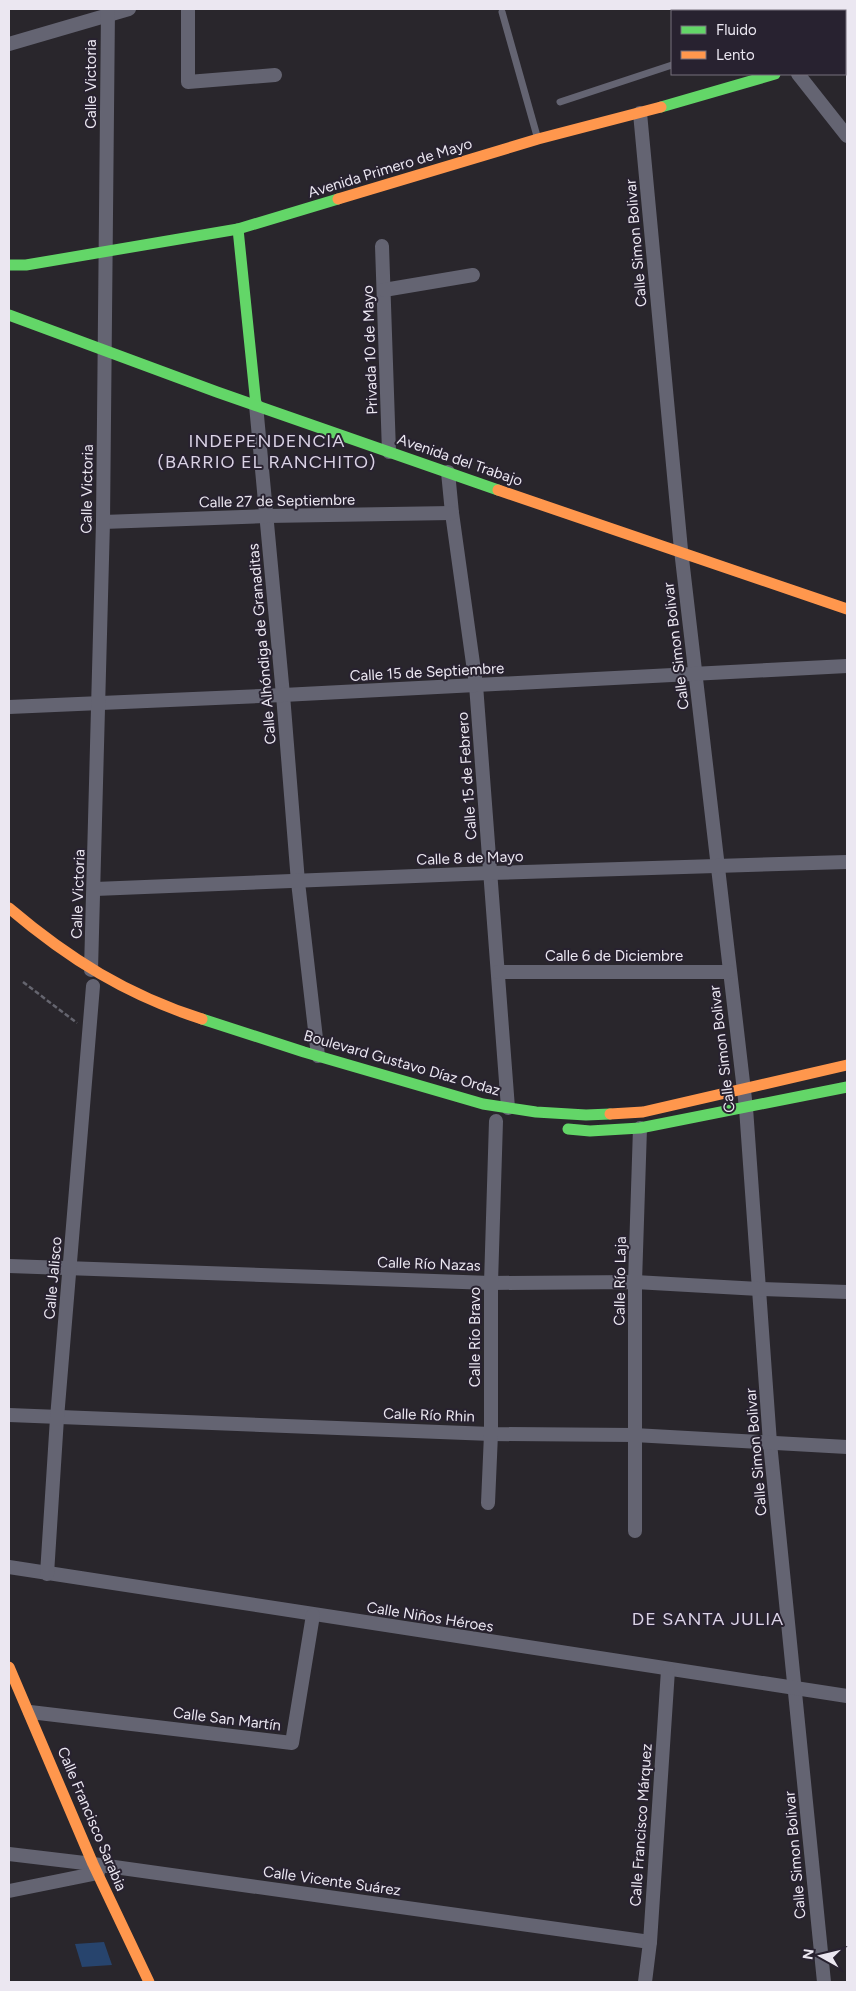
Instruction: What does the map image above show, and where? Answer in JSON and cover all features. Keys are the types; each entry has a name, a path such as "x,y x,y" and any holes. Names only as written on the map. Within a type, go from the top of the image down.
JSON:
{"street":[{"path":"9,44 107,12 129,9"},
{"path":"188,9 188,82 275,75"},
{"name":"Calle Victoria","path":"93,982 103,522 107,12"},
{"name":"Avenida Primero de Mayo","path":"9,265 26,265 238,229 538,139 771,75"},
{"path":"799,75 847,136"},
{"name":"Calle Simon Bolivar","path":"640,112 681,550 746,1108 770,1443 824,1982"},
{"name":"Calle Alhóndiga de Granaditas","path":"238,229 267,516 298,882 318,1056"},
{"name":"Privada 10 de Mayo","path":"382,246 389,452"},
{"path":"384,290 473,275"},
{"name":"Avenida del Trabajo","path":"9,315 105,352 389,452 681,550 847,609"},
{"name":"Calle 15 de Febrero","path":"448,472 476,685 508,1108"},
{"name":"Calle 27 de Septiembre","path":"103,522 267,516 452,513"},
{"name":"Calle 15 de Septiembre","path":"9,707 847,666"},
{"name":"Calle 8 de Mayo","path":"95,890 847,862"},
{"name":"Boulevard Gustavo Díaz Ordaz","path":"9,908 93,982 318,1056 483,1104 536,1112 586,1115 643,1112 847,1065"},
{"name":"Calle 6 de Diciembre","path":"498,972 729,972"},
{"name":"Calle Jalisco","path":"47,1574 57,1418 93,982"},
{"path":"556,1129 590,1131 640,1128 847,1087"},
{"name":"Calle Río Bravo","path":"488,1503 491,1434 491,1283 496,1121"},
{"name":"Calle Río Laja","path":"634,1531 635,1282 640,1128"},
{"name":"Calle Río Nazas","path":"9,1266 491,1283 635,1282 847,1292"},
{"name":"Calle Río Rhin","path":"9,1415 491,1434 634,1435 847,1447"},
{"name":"Calle Niños Héroes","path":"9,1567 668,1670 847,1696"},
{"name":"Calle San Martín","path":"30,1712 292,1744 313,1615"},
{"name":"Calle Francisco Sarabia","path":"9,1667 96,1868 150,1982"},
{"name":"Calle Francisco Márquez","path":"645,1982 650,1942 668,1670"},
{"name":"Calle Vicente Suárez","path":"9,1854 96,1868 650,1942"},
{"path":"9,1890 96,1868"}],"lane":[{"path":"502,12 538,139"},
{"path":"560,102 671,65"}],"path":[{"path":"23,982 88,1032"}],"water":[{"path":"104,1942 112,1965 82,1967 75,1944"}],"traffic: fast":[{"path":"661,107 772,75"},
{"path":"9,265 26,265 238,229 338,199"},
{"path":"238,229 256,405"},
{"path":"9,315 217,392 498,490"},
{"path":"202,1019 304,1052 483,1104 536,1112 586,1115 610,1114"},
{"path":"568,1129 590,1131 640,1128 847,1087"}],"traffic: slow":[{"path":"338,199 538,139 661,107"},
{"path":"498,490 847,609"},
{"path":"9,908 54,943 100,974 149,999 202,1019"},
{"path":"610,1114 643,1112 847,1065"},
{"path":"9,1667 93,1864 149,1982"}],"district":[{"name":"INDEPENDENCIA (BARRIO EL RANCHITO)","path":"267,451"},
{"name":"DE SANTA JULIA","path":"708,1619"}]}
